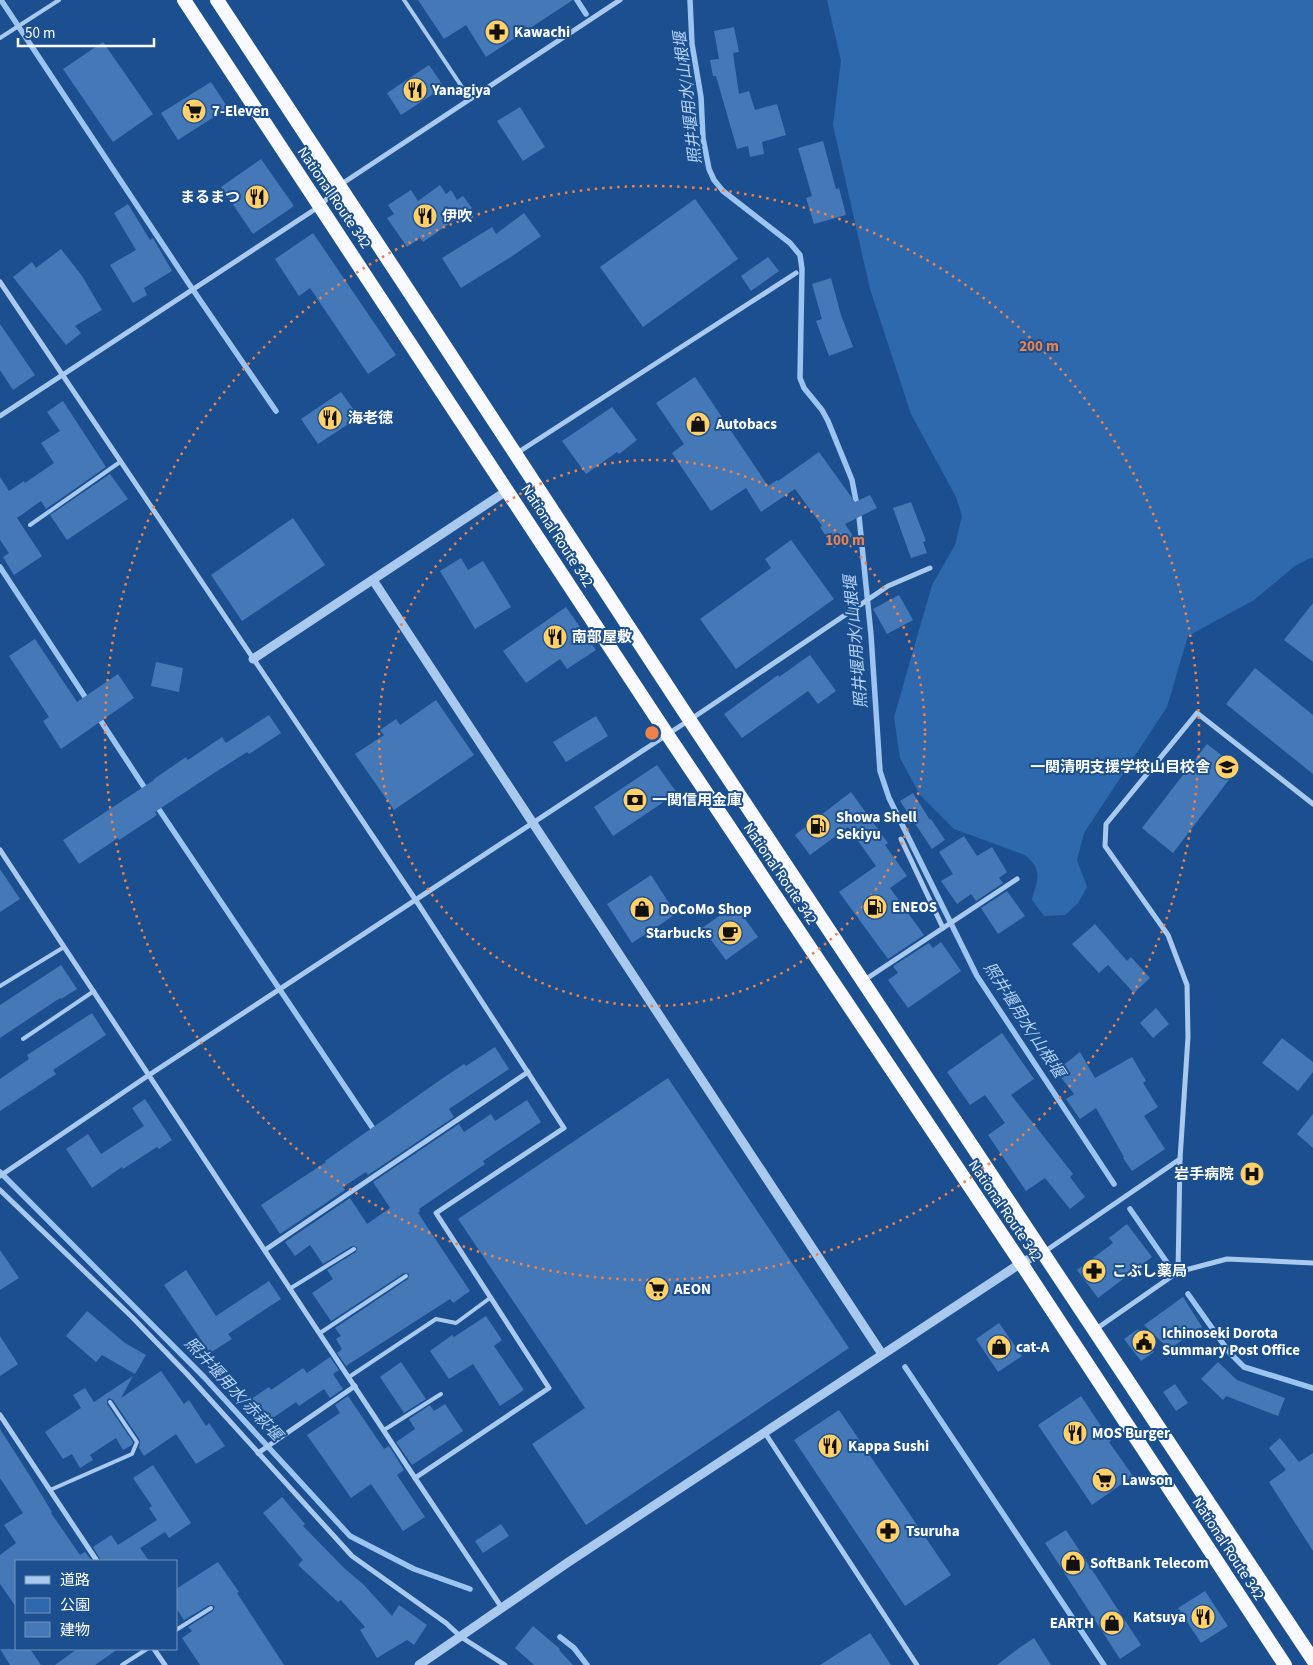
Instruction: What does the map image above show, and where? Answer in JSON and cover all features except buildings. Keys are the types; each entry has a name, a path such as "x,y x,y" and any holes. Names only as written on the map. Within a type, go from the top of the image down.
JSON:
{"highway":[{"name":"National Route 342","path":"184,0 667,734 1021,1263 1285,1665"},
{"name":"National Route 342","path":"217,0 689,719 1096,1329 1313,1660"}],"street":[{"path":"0,416 320,206 340,185 620,0"},
{"path":"516,454 796,273"},
{"path":"0,282 415,899 564,1128 436,1213 549,1388 415,1478"},
{"path":"253,658 508,490"},
{"path":"0,1176 149,1074 667,734 888,586 930,568"},
{"path":"373,580 882,1354"},
{"path":"1178,1272 1180,1159 1188,1037 1187,985 1168,935 1105,846 1106,824 1197,713 1313,804"},
{"path":"902,838 943,928"},
{"path":"1,852 502,1608"},
{"path":"863,981 1017,879"},
{"path":"265,1250 528,1072"},
{"path":"419,1665 568,1563 882,1354 1021,1263 1044,1252 1180,1159"},
{"path":"0,1190 132,1317 187,1374 352,1556 446,1623 461,1637 505,1665"},
{"path":"1096,1329 1178,1272 1227,1259 1313,1263"},
{"path":"258,1452 355,1386"},
{"path":"0,1415 96,1560"},
{"path":"765,1433 917,1665"},
{"path":"155,1650 165,1665"}],"lane":[{"path":"0,38 59,0"},
{"path":"404,0 470,99"},
{"path":"30,526 120,462"},
{"path":"0,986 64,946"},
{"path":"23,1039 94,991"},
{"path":"291,1288 354,1249"},
{"path":"320,1333 406,1276"},
{"path":"349,1377 436,1319 456,1323 490,1298"},
{"path":"384,1430 442,1394"},
{"path":"50,1490 132,1454 137,1442 110,1402"},
{"path":"178,1629 211,1608"},
{"path":"122,1665 145,1650"}],"green space":[{"path":"827,0 1313,0 1313,558 1295,566 1254,600 1188,636 1167,707 1084,833 1077,860 1087,887 1078,903 1065,915 1044,916 1032,900 1038,876 1035,866 1025,855 954,829 920,795 900,758 894,717 932,585 955,545 962,516 956,497 911,414 870,289 833,125 841,61"}],"waterway":[{"path":"1,0 189,284 276,411"},
{"path":"577,0 586,14"},
{"name":"照井堰用水/山根堰","path":"690,0 692,44 701,97 703,138 709,169 714,180 723,191 790,243 800,255 802,269 800,378 804,388 822,410 828,421 852,480 859,516 871,635 880,771 889,798 977,976 1114,1184"},
{"path":"0,567 89,703"},
{"path":"97,715 148,793"},
{"path":"156,805 376,1133"},
{"name":"照井堰用水/赤萩堰","path":"0,1172 204,1377 350,1536 414,1569 470,1589"},
{"name":"照井堰用水/山根堰","path":"1130,1209 1168,1264"},
{"name":"照井堰用水/山根堰","path":"1188,1294 1229,1352 1244,1367 1313,1388"},
{"path":"905,1367 1104,1665"},
{"name":"照井堰用水/赤萩堰","path":"560,1637 574,1648 587,1665"}],"place":[{"name":"Kawachi","path":"497,32"},
{"name":"Yanagiya","path":"415,90"},
{"name":"7-Eleven","path":"194,111"},
{"name":"まるまつ","path":"257,197"},
{"name":"伊吹","path":"425,216"},
{"name":"海老徳","path":"330,418"},
{"name":"Autobacs","path":"698,424"},
{"name":"南部屋敷","path":"555,637"},
{"name":"一関清明支援学校山目校舎","path":"1227,767"},
{"name":"一関信用金庫","path":"635,800"},
{"name":"Showa Shell Sekiyu","path":"818,826"},
{"name":"ENEOS","path":"875,907"},
{"name":"DoCoMo Shop","path":"642,909"},
{"name":"Starbucks","path":"730,933"},
{"name":"岩手病院","path":"1252,1174"},
{"name":"こぶし薬局","path":"1094,1271"},
{"name":"AEON","path":"657,1289"},
{"name":"Ichinoseki Dorota Summary Post Office","path":"1144,1342"},
{"name":"cat-A","path":"999,1347"},
{"name":"MOS Burger","path":"1075,1433"},
{"name":"Kappa Sushi","path":"830,1446"},
{"name":"Lawson","path":"1104,1480"},
{"name":"Tsuruha","path":"888,1531"},
{"name":"SoftBank Telecom","path":"1073,1563"},
{"name":"Katsuya","path":"1203,1617"},
{"name":"EARTH","path":"1112,1623"}]}
